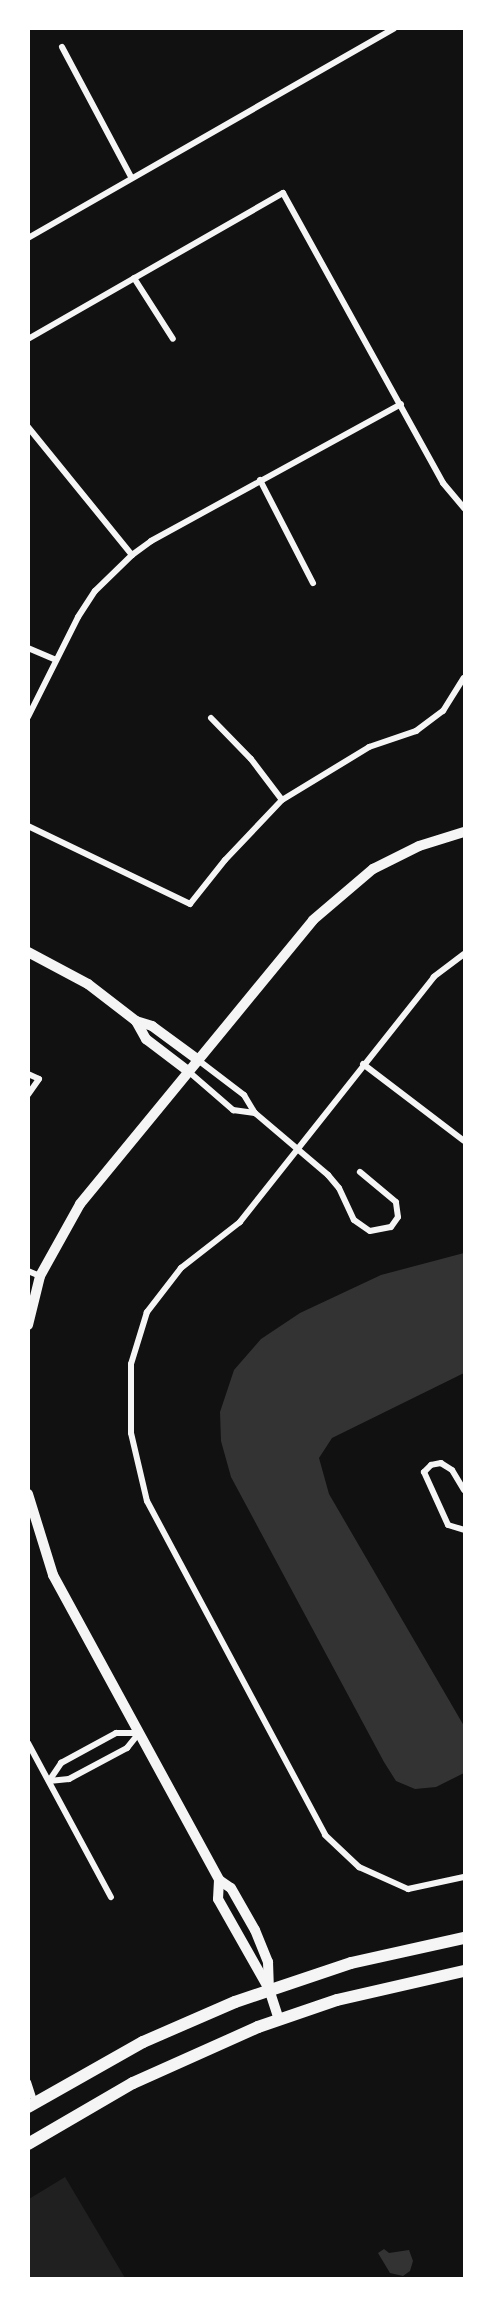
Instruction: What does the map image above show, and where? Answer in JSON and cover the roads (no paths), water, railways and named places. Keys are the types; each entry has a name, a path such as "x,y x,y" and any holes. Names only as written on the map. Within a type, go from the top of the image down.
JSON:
{"main road":[{"path":"31,2103 143,2042 268,1989 351,1963 465,1938"},
{"path":"28,2144 164,2067 279,2019 371,1991 465,1971"}],"street":[{"path":"28,238 394,28"},
{"path":"62,47 131,177"},
{"path":"28,339 283,193 443,483 465,508"},
{"path":"134,278 173,339"},
{"path":"28,717 56,660 95,591 132,555 260,480 401,404"},
{"path":"28,427 132,555"},
{"path":"260,480 313,583"},
{"path":"28,648 56,660"},
{"path":"28,826 190,904 225,860 282,800 351,756 416,731 443,711 465,678"},
{"path":"211,718 251,759 282,800"},
{"path":"28,1325 40,1276 80,1204 313,920 349,886 419,846 465,832"},
{"path":"28,952 88,984 136,1021 146,1039 243,1095 255,1113 302,1149 339,1188 354,1220 370,1231 391,1227 398,1217 396,1202 360,1172"},
{"path":"465,954 434,977 363,1064 302,1149 240,1222 181,1268 147,1312 131,1364 131,1433 147,1501 325,1834 359,1868 408,1889 465,1877"},
{"path":"363,1064 465,1141"},
{"path":"192,1066 233,1110 255,1113"},
{"path":"28,1074 39,1079 28,1095"},
{"path":"28,1271 40,1276"},
{"path":"465,1490 452,1470 441,1463 431,1465 424,1472 448,1525 465,1530"},
{"path":"28,1494 53,1575 219,1880 231,1888 263,1947 268,1962 268,1989"},
{"path":"49,1781 61,1763 116,1733 139,1733"},
{"path":"49,1781 69,1779 127,1748 139,1733"},
{"path":"28,1743 111,1897"},
{"path":"219,1880 218,1899 268,1989 279,2019"},
{"path":"28,2082 31,2103"}]}
